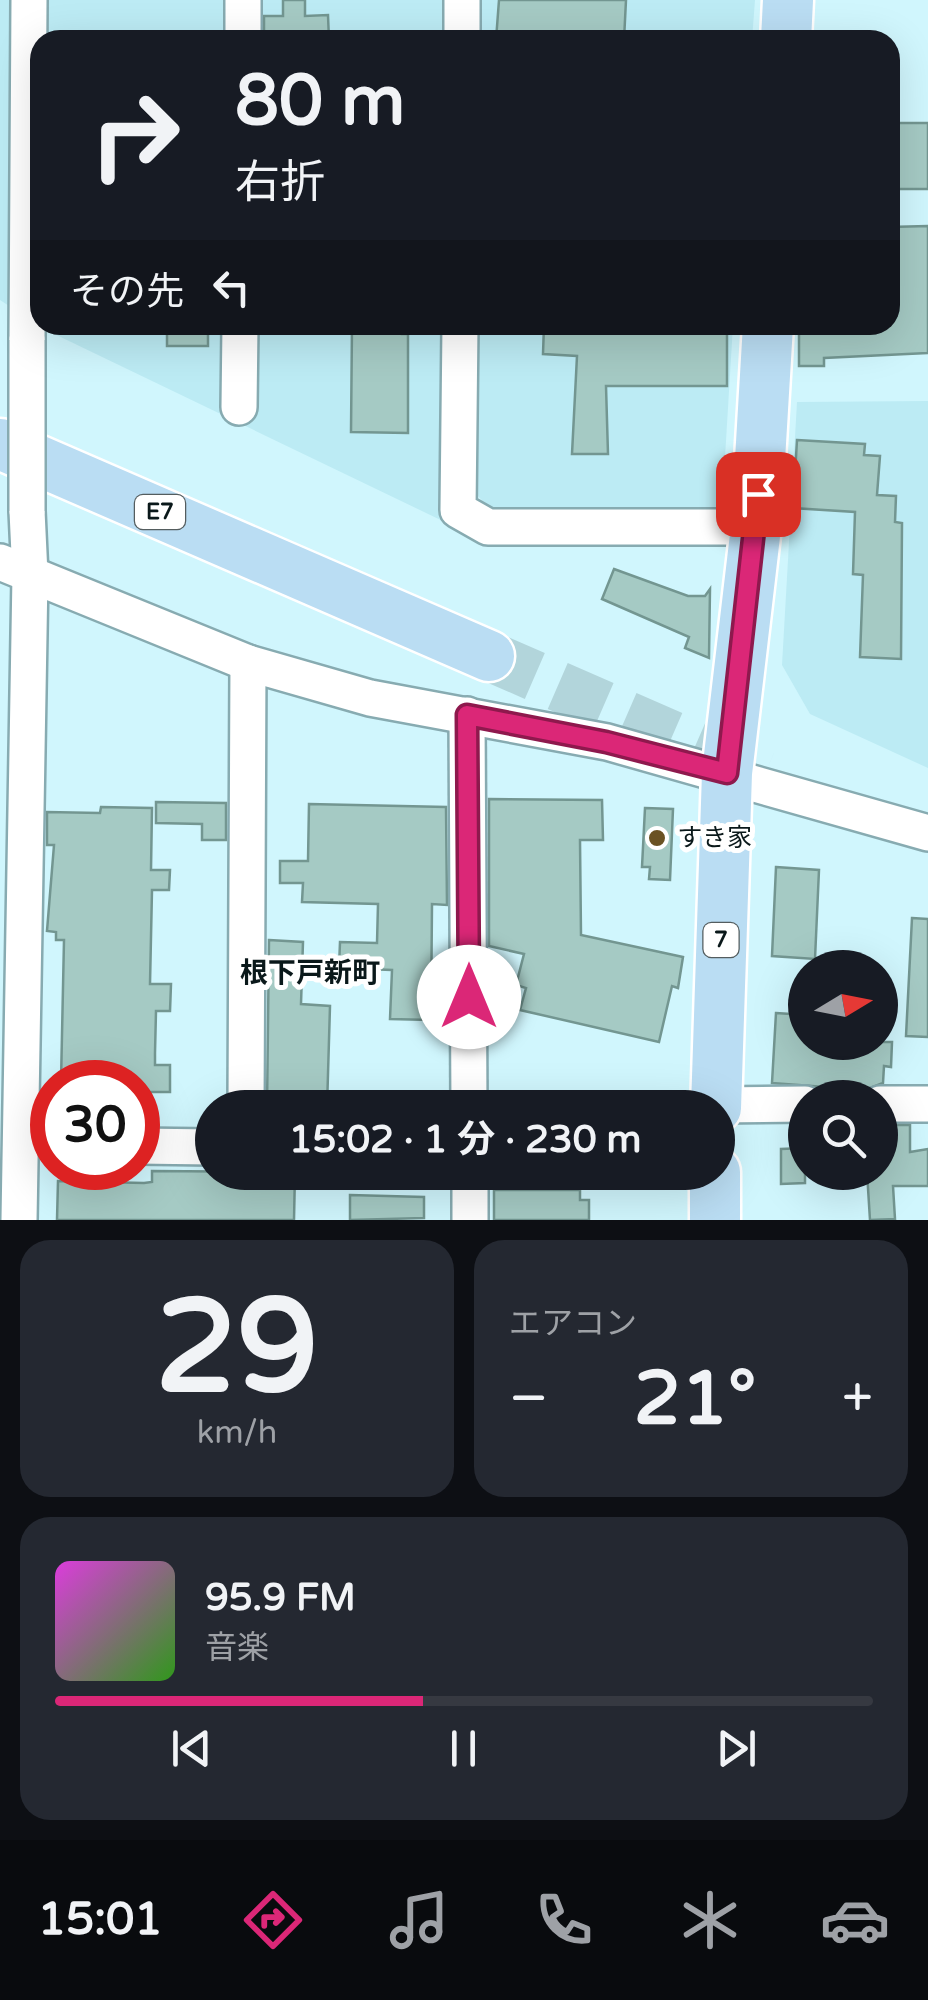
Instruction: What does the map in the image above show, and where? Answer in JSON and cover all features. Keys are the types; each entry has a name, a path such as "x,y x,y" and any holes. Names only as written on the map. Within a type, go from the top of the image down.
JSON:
{"highway":[{"path":"786,30 788,0"},
{"name":"7","path":"717,1090 727,773 756,527 767,335"},
{"path":"0,424 232,532 319,580"},
{"name":"E7","path":"0,444 490,656"},
{"path":"714,1190 715,1220"}],"street":[{"path":"20,1220 24,1144 15,568 28,511 18,315 29,0"},
{"path":"243,0 243,30"},
{"path":"462,0 462,30"},
{"path":"238,408 240,335"},
{"path":"460,335 458,510 488,528 756,527"},
{"path":"15,568 248,663 370,698 606,742 727,773 928,833"},
{"path":"246,1090 248,663"},
{"path":"467,715 469,1090"},
{"path":"735,1106 788,1104"},
{"path":"898,1104 928,1104"},
{"path":"160,1146 195,1147"},
{"path":"470,1190 470,1220"}],"shaded area":[{"path":"0,0 451,0 451,30 30,30 30,320 0,300"},
{"path":"482,0 755,0 753,30 481,30"},
{"path":"56,335 451,335 451,525"},
{"path":"478,335 732,335 722,507 489,508 478,496"},
{"path":"928,401 928,768 810,714 782,665 797,402"}],"building":[{"path":"283,0 305,0 305,16 328,15 329,30 264,30 264,16 283,16"},
{"path":"499,0 626,0 624,30 497,30"},
{"path":"900,123 928,123 928,189 900,189"},
{"path":"928,226 928,353 824,358 824,366 799,366 799,335 900,335 900,227"},
{"path":"167,335 208,335 208,346 167,346"},
{"path":"352,335 408,335 408,433 351,432"},
{"path":"544,335 727,335 727,386 606,386 608,454 572,454 577,356 543,354"},
{"path":"797,440 865,444 864,455 880,456 877,495 896,496 895,522 902,523 901,659 860,657 863,575 853,574 855,512 793,508"},
{"path":"614,569 688,596 705,596 710,589 709,658 685,648 689,637 602,599"},
{"path":"489,799 602,800 603,840 580,840 581,935 683,957 678,988 672,986 659,1042 520,1010 526,988 516,985 524,954 489,946"},
{"path":"156,802 226,803 226,840 202,840 202,824 156,823"},
{"path":"309,804 446,807 447,905 432,904 431,1020 390,1019 392,970 339,968 340,942 377,943 378,904 302,902 303,883 280,883 280,861 308,861"},
{"path":"101,807 152,808 151,870 170,870 169,890 152,890 150,984 171,984 170,1011 156,1011 155,1060 61,1060 64,940 56,940 56,932 47,931 54,845 47,845 47,812 100,813"},
{"name":"すき家","path":"645,808 673,809 670,880 649,879 650,867 642,867"},
{"path":"776,867 819,870 815,950 788,950 788,957 772,956"},
{"path":"912,918 928,919 928,1037 906,1036"},
{"path":"269,940 303,942 301,1004 330,1006 328,1090 267,1090"},
{"path":"776,1013 788,1014 788,1060 891,1060 891,1067 884,1066 883,1080 772,1083"},
{"path":"160,1065 170,1065 170,1092 160,1092"},
{"path":"898,1125 910,1125 910,1152 928,1149 928,1186 898,1186"},
{"path":"781,1149 788,1149 788,1184 781,1184"},
{"path":"160,1171 195,1171 195,1190 295,1190 294,1220 57,1220 58,1190 160,1190"},
{"path":"494,1190 580,1190 580,1200 589,1200 589,1220 494,1220"},
{"path":"868,1190 893,1190 895,1219 870,1220"},
{"path":"350,1195 424,1197 424,1218 350,1220"}],"tunnel":[{"path":"489,656 764,776"}],"place":[{"name":"すき家","path":"657,838"}],"district":[{"name":"根下戸新町","path":"310,973"}],"route":[{"path":"469,997 467,715 606,742 727,773 758,494"}]}
